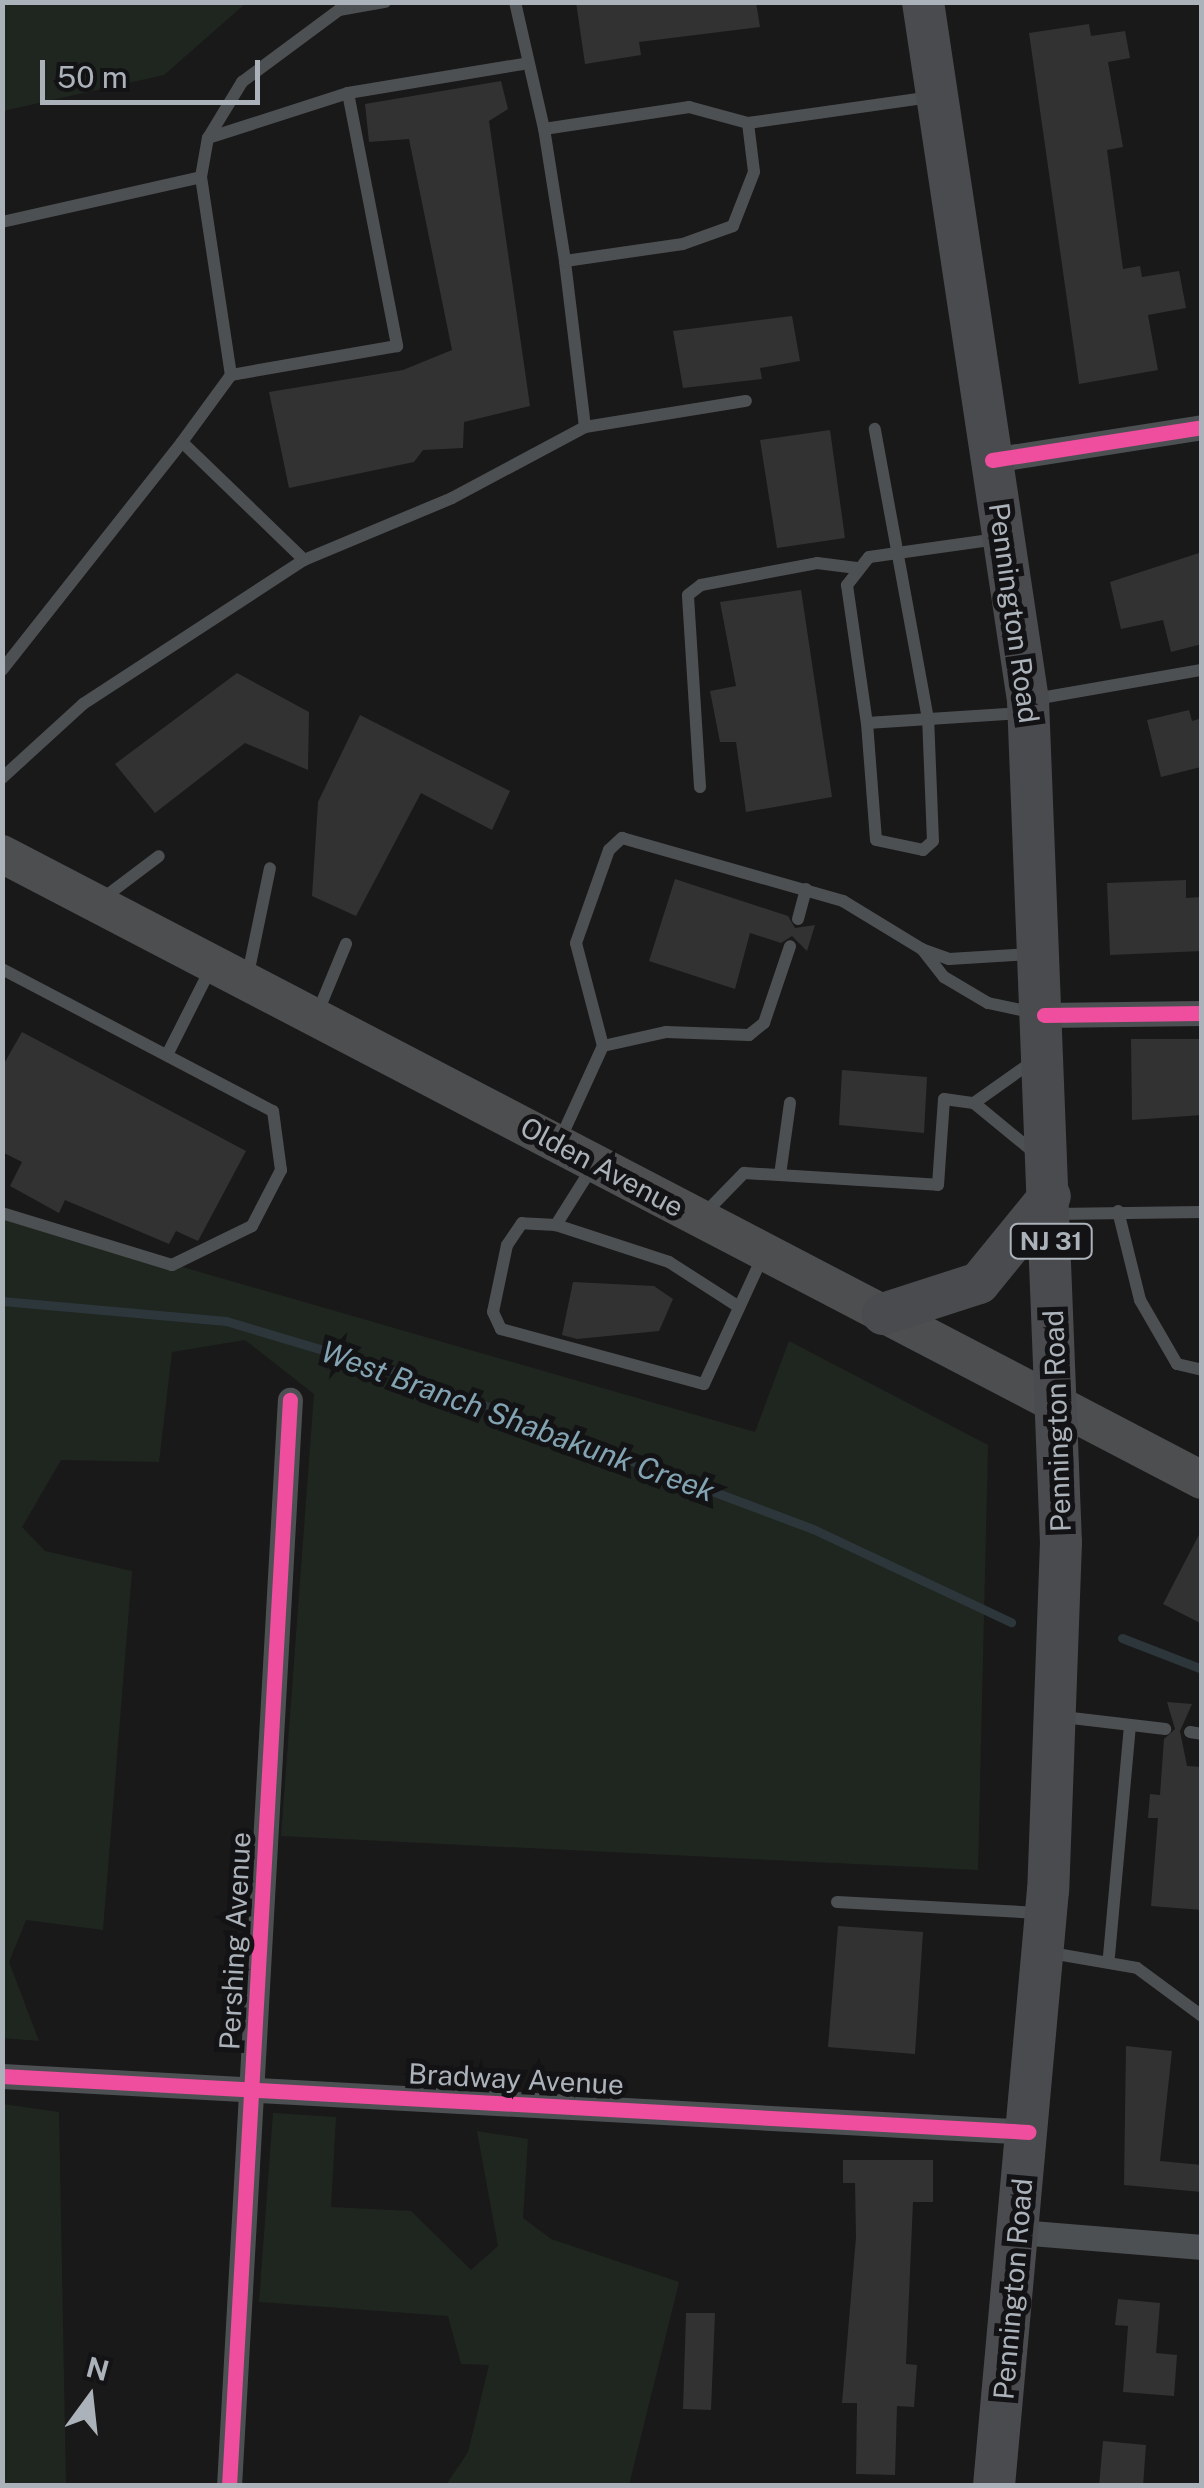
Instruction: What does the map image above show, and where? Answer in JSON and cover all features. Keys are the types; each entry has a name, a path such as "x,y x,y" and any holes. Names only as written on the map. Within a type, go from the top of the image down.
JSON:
{"main road":[{"name":"Pennington Road","path":"922,2 1028,706 1042,953 1057,1405 1058,1716 1045,1933 994,2486"},
{"name":"Olden Avenue","path":"5,862 316,1016 1202,1480"},
{"path":"883,1314 980,1283 1050,1192"}],"street":[{"path":"992,460 1202,427"},
{"path":"1045,1033 1202,1013"},
{"name":"Pershing Avenue","path":"229,2486 290,1400"},
{"name":"Bradway Avenue","path":"2,2076 1028,2132"},
{"path":"1019,2232 1202,2248"}],"lane":[{"path":"231,375 201,177 208,138 242,82 339,10 385,2"},
{"path":"516,2 523,64 544,129 586,428"},
{"path":"208,138 348,93 523,64"},
{"path":"2,670 231,375 398,346 348,93"},
{"path":"544,129 688,107 748,123 937,96"},
{"path":"565,261 683,244 733,226 754,172 748,123"},
{"path":"2,222 201,177"},
{"path":"2,778 82,704 304,560 452,498 586,428 746,401"},
{"path":"857,568 847,585 867,723 876,840 909,851 933,840 928,720 902,550 875,429"},
{"path":"182,442 304,560"},
{"path":"700,787 688,595 701,585 818,563 857,568 902,550 1004,538"},
{"path":"867,723 928,720 1028,706 1202,670"},
{"path":"558,1144 603,1046 576,943 609,850 622,838 806,889 922,949 950,959 1042,953"},
{"path":"96,904 159,856"},
{"path":"246,981 270,868"},
{"path":"798,919 806,889"},
{"path":"316,1016 346,944"},
{"path":"603,1046 666,1032 749,1035 764,1023 790,946"},
{"path":"922,949 944,978 1045,1033 974,1102"},
{"path":"168,1054 213,964"},
{"path":"2,969 273,1111 280,1170 252,1226 172,1264 2,1213"},
{"path":"700,1218 744,1173 938,1185 944,1099 974,1102 1050,1192 1118,1211 1202,1212"},
{"path":"780,1175 790,1103"},
{"path":"556,1225 594,1164"},
{"path":"1118,1211 1140,1300 1178,1364 1202,1370"},
{"path":"739,1307 670,1262 556,1225 522,1223 508,1244 493,1312 501,1329 704,1384 765,1252"},
{"path":"1058,1716 1164,1729"},
{"path":"1109,1956 1130,1725"},
{"path":"838,1902 1045,1933 1109,1956 1202,2016"}],"shaded area":[{"path":"3,2 246,3 164,75 3,111"},
{"path":"2,1215 755,1432 789,1341 988,1445 978,1870 281,1836 314,1394 245,1340 172,1352 159,1462 61,1460 22,1527 45,1551 132,1571 103,1930 26,1920 9,1962 39,2041 3,2038"},
{"path":"3,2104 59,2112 66,2485 3,2485"},
{"path":"273,2113 336,2117 331,2207 411,2211 471,2270 498,2246 477,2131 528,2139 523,2218 551,2239 679,2282 629,2485 446,2485 468,2452 489,2365 461,2364 448,2316 259,2302"}],"building":[{"path":"576,2 756,2 760,27 639,42 641,55 585,64"},
{"path":"1089,24 1091,36 1125,31 1130,58 1108,62 1123,147 1107,150 1123,269 1140,266 1142,277 1179,271 1186,308 1148,315 1158,370 1079,384 1029,33"},
{"path":"501,81 508,109 489,121 530,406 464,422 463,448 423,450 414,462 289,488 269,392 403,370 452,350 409,139 369,142 365,104"},
{"path":"792,316 800,361 760,368 762,379 683,388 673,331"},
{"path":"830,430 845,538 777,548 760,440"},
{"path":"1202,552 1202,644 1171,652 1163,620 1121,629 1110,582"},
{"path":"801,590 832,797 746,812 736,742 720,742 710,691 736,686 720,602"},
{"path":"237,673 309,712 308,770 245,743 155,813 115,764"},
{"path":"1189,710 1192,721 1202,718 1201,767 1161,777 1147,720"},
{"path":"360,715 510,791 492,830 421,793 356,916 312,896 318,802"},
{"path":"675,879 788,916 795,928 815,925 807,951 792,936 781,943 750,933 735,989 649,961"},
{"path":"1186,880 1186,898 1202,897 1202,951 1110,955 1107,883"},
{"path":"22,1032 246,1151 198,1241 176,1231 169,1244 65,1200 59,1213 10,1186 22,1162 2,1152 2,1067"},
{"path":"1131,1039 1202,1039 1202,1115 1132,1120"},
{"path":"842,1070 927,1077 924,1133 839,1125"},
{"path":"573,1282 654,1286 673,1299 659,1331 577,1339 562,1335"},
{"path":"1202,1529 1202,1624 1163,1604"},
{"path":"1167,1702 1192,1704 1180,1731 1187,1766 1202,1767 1202,1910 1151,1906 1158,1818 1148,1818 1150,1794 1160,1795 1164,1739 1175,1729"},
{"path":"838,1926 923,1932 915,2054 828,2047"},
{"path":"1126,2046 1172,2051 1160,2161 1202,2165 1202,2192 1124,2185"},
{"path":"843,2160 933,2160 933,2202 913,2202 906,2364 917,2365 914,2407 897,2406 895,2475 856,2474 857,2403 842,2403 856,2237 855,2183 843,2183"},
{"path":"1118,2299 1160,2303 1156,2353 1177,2355 1174,2396 1123,2392 1128,2326 1115,2325"},
{"path":"686,2313 715,2313 711,2410 683,2409"},
{"path":"1103,2441 1146,2445 1143,2486 1099,2486"}],"waterway":[{"name":"West Branch Shabakunk Creek","path":"2,1301 226,1321 390,1370 813,1529 1011,1622"},
{"name":"West Branch Shabakunk Creek","path":"1122,1638 1202,1669"}],"cycle path":[{"path":"992,460 1202,427"},
{"path":"1044,1015 1202,1013"},
{"path":"229,2486 290,1400"},
{"path":"2,2076 1028,2132"}]}
